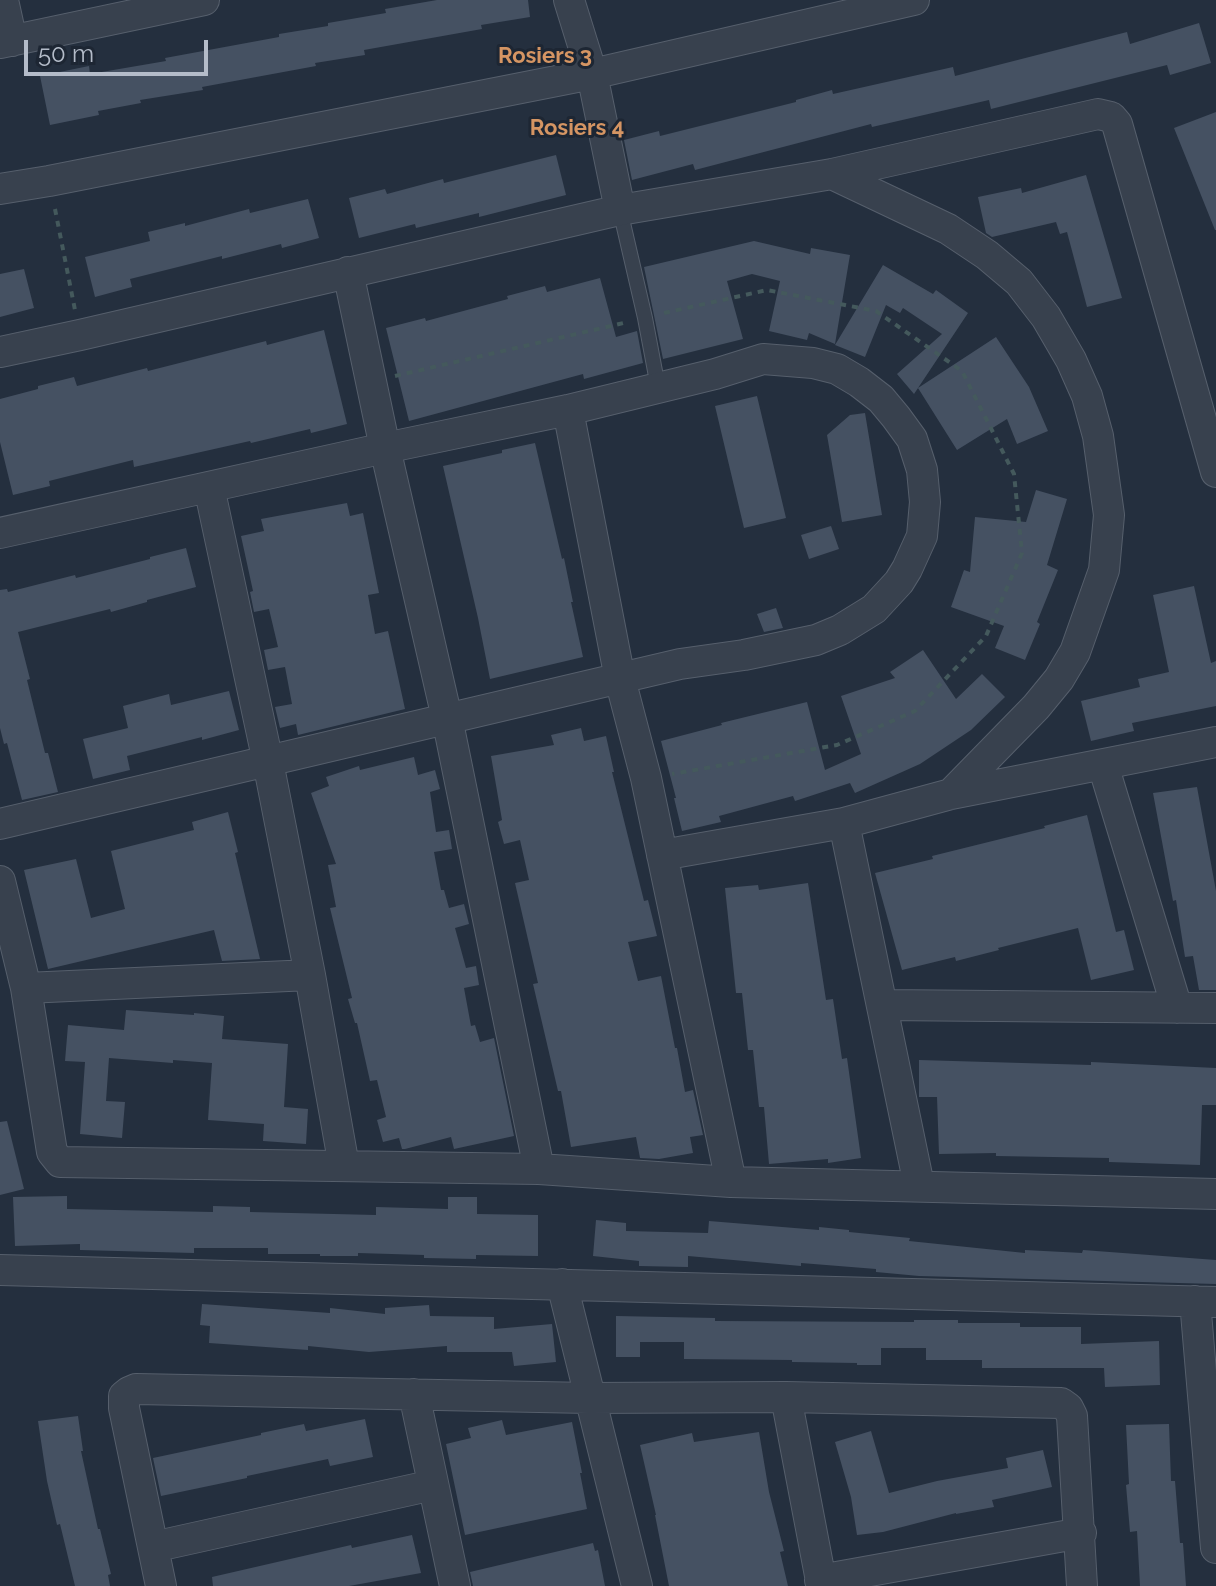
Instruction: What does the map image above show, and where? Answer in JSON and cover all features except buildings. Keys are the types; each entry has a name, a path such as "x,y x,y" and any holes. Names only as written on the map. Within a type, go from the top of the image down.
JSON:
{"street":[{"path":"3,0 6,42 193,1"},
{"path":"569,0 592,74 620,210"},
{"path":"0,189 592,74 914,0"},
{"path":"0,352 620,210 832,174 1098,114 1111,117 1117,124 1216,472"},
{"path":"832,174 948,229 987,255 1019,282 1046,317 1071,360 1087,396 1098,436 1109,515 1104,570 1075,652 1059,679 1036,707 951,794"},
{"path":"348,272 447,718 539,1169"},
{"path":"0,533 568,410 763,359 813,363 837,369 881,399 912,439 922,470 925,502 922,536 907,569 887,596 874,609 840,630 803,643 680,664 0,824"},
{"path":"568,410 620,679 646,778 731,1182"},
{"path":"209,487 268,762 344,1166"},
{"path":"662,855 844,823 951,794 1216,742"},
{"path":"1103,765 1177,1008"},
{"path":"844,823 919,1185"},
{"path":"0,881 26,988 52,1152 60,1162 539,1169 731,1182 1216,1194"},
{"path":"26,988 310,975"},
{"path":"883,1005 1216,1008"},
{"path":"0,1270 1206,1302 1216,1548"},
{"path":"562,1284 637,1586"},
{"path":"161,1586 124,1408 124,1396 136,1389 1061,1403 1072,1416 1082,1586"},
{"path":"414,1394 455,1586"},
{"path":"786,1397 821,1583 1081,1533"},
{"path":"153,1547 433,1485"}],"lane":[{"path":"620,210 658,387"}],"path":[{"path":"49,181 80,335"},
{"path":"372,382 767,290 876,311 962,371 1014,474 1022,553 986,636 915,711 837,745 646,778"}],"district":[{"name":"Rosiers 3","path":"545,56"},
{"name":"Rosiers 4","path":"577,128"}]}
